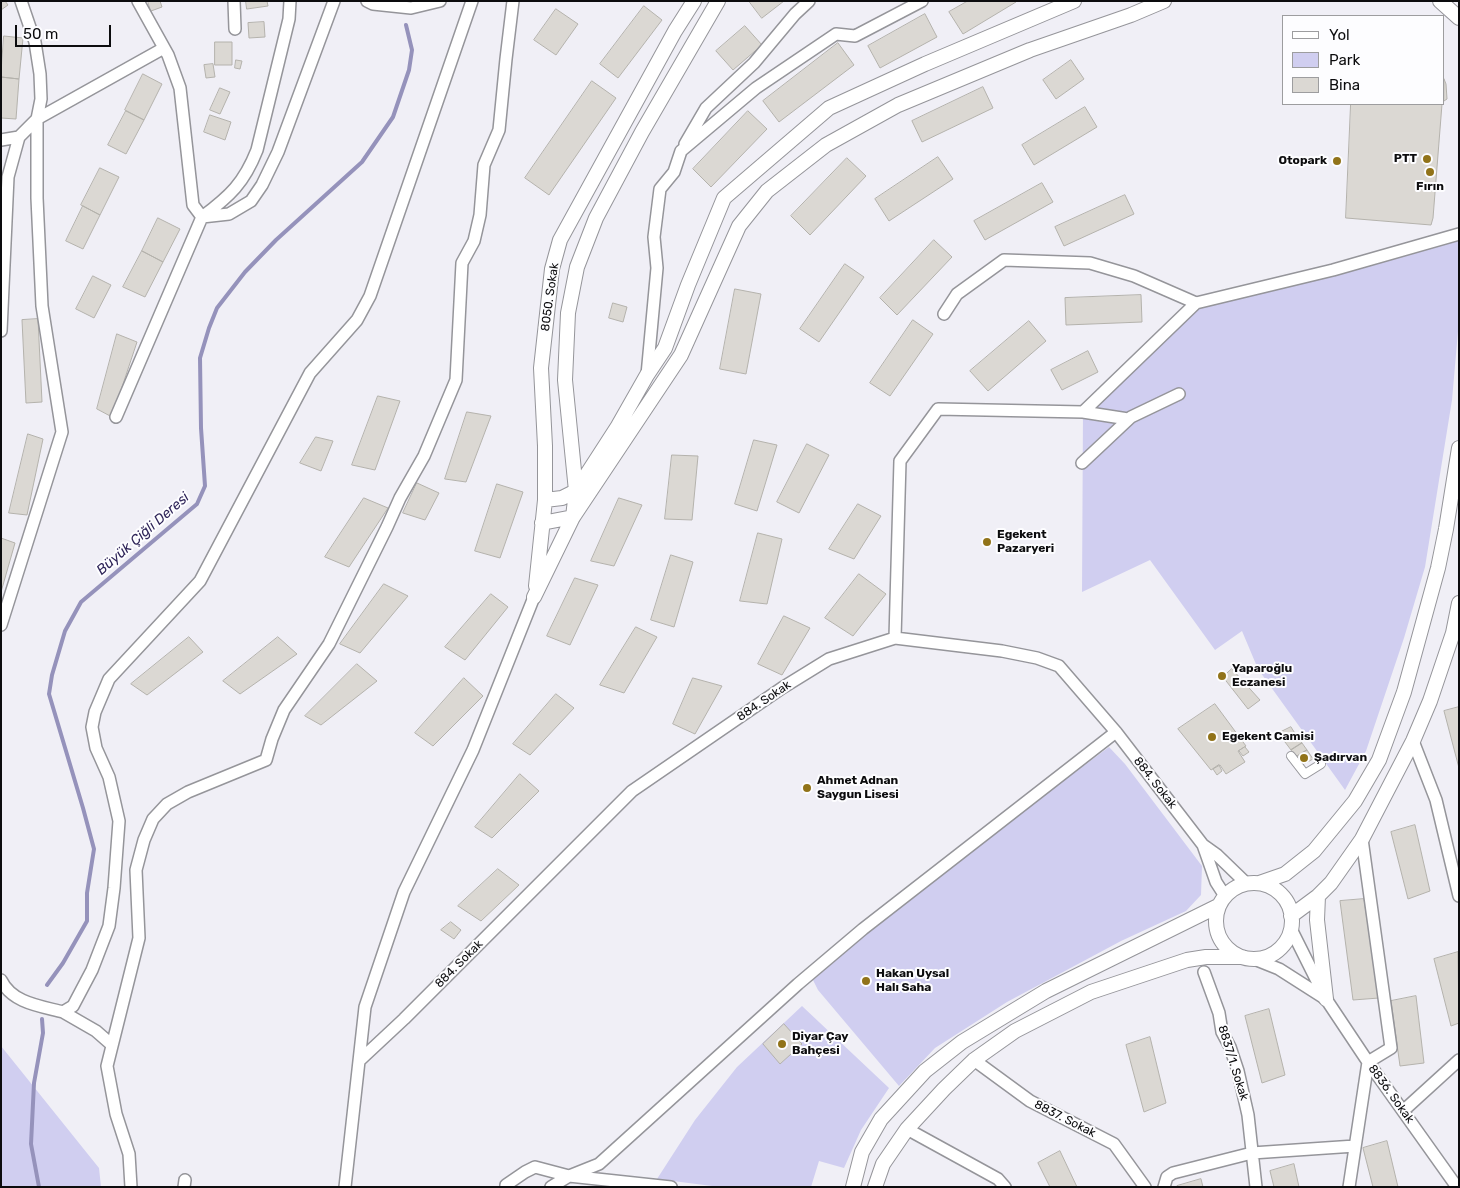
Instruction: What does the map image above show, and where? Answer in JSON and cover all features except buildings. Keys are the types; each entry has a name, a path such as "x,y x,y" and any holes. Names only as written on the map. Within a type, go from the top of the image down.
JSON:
{"street":[{"path":"1,624 62,432 42,306 37,198 37,118 41,99 40,74 35,42 21,1"},
{"path":"138,1 164,48 180,88 193,205 202,217"},
{"path":"234,1 235,29"},
{"path":"116,417 202,217 222,202 240,184 249,170 257,150 289,19 290,1"},
{"path":"202,217 229,214 252,201 262,186 278,152 334,1"},
{"path":"367,1 382,5 440,1"},
{"path":"63,1012 73,1006 92,970 109,926 114,888 119,821 109,777 96,748 92,727 95,712 109,679 200,581 310,373 357,320 370,296 472,1"},
{"path":"131,1187 129,1154 116,1114 107,1066 139,938 136,870 144,840 153,819 166,804 188,792 266,760 284,710 329,644 400,498 424,456 456,380 462,263 474,241 480,215 484,165 500,130 513,1"},
{"name":"8050. Sokak","path":"534,597 545,500 545,446 540,368 552,269 560,240 670,39 694,1"},
{"name":"8050. Sokak","path":"576,490 565,380 568,313 577,267 596,218 642,132 718,1"},
{"path":"647,375 657,268 654,237 660,189 674,172 681,151 706,108 754,63 795,14 809,1"},
{"path":"681,151 756,88 836,34 855,36 922,1"},
{"path":"573,517 576,490 618,426 665,348 688,285 724,198 829,108 925,64 1074,1"},
{"path":"345,1187 365,1007 404,892 473,750 534,597 573,517 680,354 739,226 767,191 826,145 898,105 1030,50 1131,15 1164,1"},
{"path":"1440,1 1459,18"},
{"path":"1,330 8,177 19,137 37,118 164,48"},
{"path":"1,140 19,137"},
{"path":"1083,412 1196,303 1333,270 1459,234"},
{"path":"944,314 957,294 1004,260 1090,263 1134,276 1196,303"},
{"path":"1082,464 1128,419 1179,394"},
{"path":"895,638 900,461 938,409 1083,412 1128,419"},
{"path":"853,1187 862,1152 881,1119 925,1071 962,1042 1046,991 1222,901 1235,888 1285,874 1314,851 1355,801 1380,760 1404,692 1438,568 1459,448"},
{"path":"545,500 562,498 576,490"},
{"path":"542,523 573,517"},
{"path":"1291,923 1331,883 1362,839 1413,740 1430,701 1456,637 1459,603"},
{"name":"884. Sokak","path":"358,1060 404,1019 632,792 782,688 829,659 895,638 1002,651 1037,658 1060,666 1116,732 1204,845 1252,883"},
{"path":"551,1187 569,1176 599,1164 798,984 863,929 1116,732"},
{"path":"1413,740 1436,800 1459,896"},
{"path":"1292,756 1305,774 1321,764"},
{"path":"1349,1187 1368,1062 1391,1048 1362,839"},
{"name":"884. Sokak","path":"1204,845 1222,901"},
{"path":"875,1187 883,1164 907,1128 974,1060 1016,1031 1091,992 1187,960 1206,957 1248,958 1267,956 1278,950 1286,941 1291,923 1288,904 1281,894 1271,887 1252,883"},
{"path":"1318,896 1317,920 1326,999"},
{"path":"1222,901 1216,918 1217,930 1222,942 1231,951 1279,969 1326,999"},
{"name":"8836. Sokak","path":"1291,923 1326,999 1368,1062 1457,1187"},
{"name":"8837/1. Sokak","path":"1204,972 1219,1014 1222,1032 1230,1047 1238,1071 1248,1115 1256,1187"},
{"path":"1,980 5,988 28,1003 63,1012 96,1031 112,1045"},
{"path":"962,1042 974,1060"},
{"name":"8837. Sokak","path":"974,1060 1030,1101 1114,1144 1145,1187"},
{"path":"1403,1111 1459,1060"},
{"path":"907,1128 998,1179 1006,1187"},
{"path":"1164,1187 1167,1177 1173,1173 1252,1153 1355,1146"},
{"path":"506,1187 506,1184 535,1168 569,1176 671,1187"}],"green space":[{"path":"1459,232 1459,320 1452,400 1425,567 1404,638 1366,751 1345,790 1258,669 1242,631 1215,650 1150,560 1082,592 1083,412 1203,303"},
{"path":"1109,747 1125,764 1202,866 1201,895 1186,911 1121,941 1007,1002 935,1048 899,1086 818,990 813,980 904,902 966,853"},
{"path":"802,1006 889,1088 861,1130 844,1168 819,1161 811,1187 720,1187 657,1179 695,1120 737,1067"},
{"path":"1,1046 99,1168 101,1187 1,1187"}],"waterway":[{"name":"Büyük Çiğli Deresi","path":"47,985 63,963 87,921 87,893 94,849 49,694 52,675 65,631 81,602 197,504 205,486 201,428 200,358 217,308 245,272 276,240 362,162 393,117 409,70 412,50 406,25"},
{"name":"Büyük Çiğli Deresi","path":"39,1187 31,1144 34,1083 43,1033 42,1019"}],"place":[{"name":"PTT","path":"1427,159"},
{"name":"Otopark","path":"1337,161"},
{"name":"Fırın","path":"1430,172"},
{"name":"Egekent Pazaryeri","path":"987,542"},
{"name":"Yaparoğlu Eczanesi","path":"1222,676"},
{"name":"Egekent Camisi","path":"1212,737"},
{"name":"Şadırvan","path":"1304,758"},
{"name":"Ahmet Adnan Saygun Lisesi","path":"807,788"},
{"name":"Hakan Uysal Halı Saha","path":"866,981"},
{"name":"Diyar Çay Bahçesi","path":"782,1044"}]}
